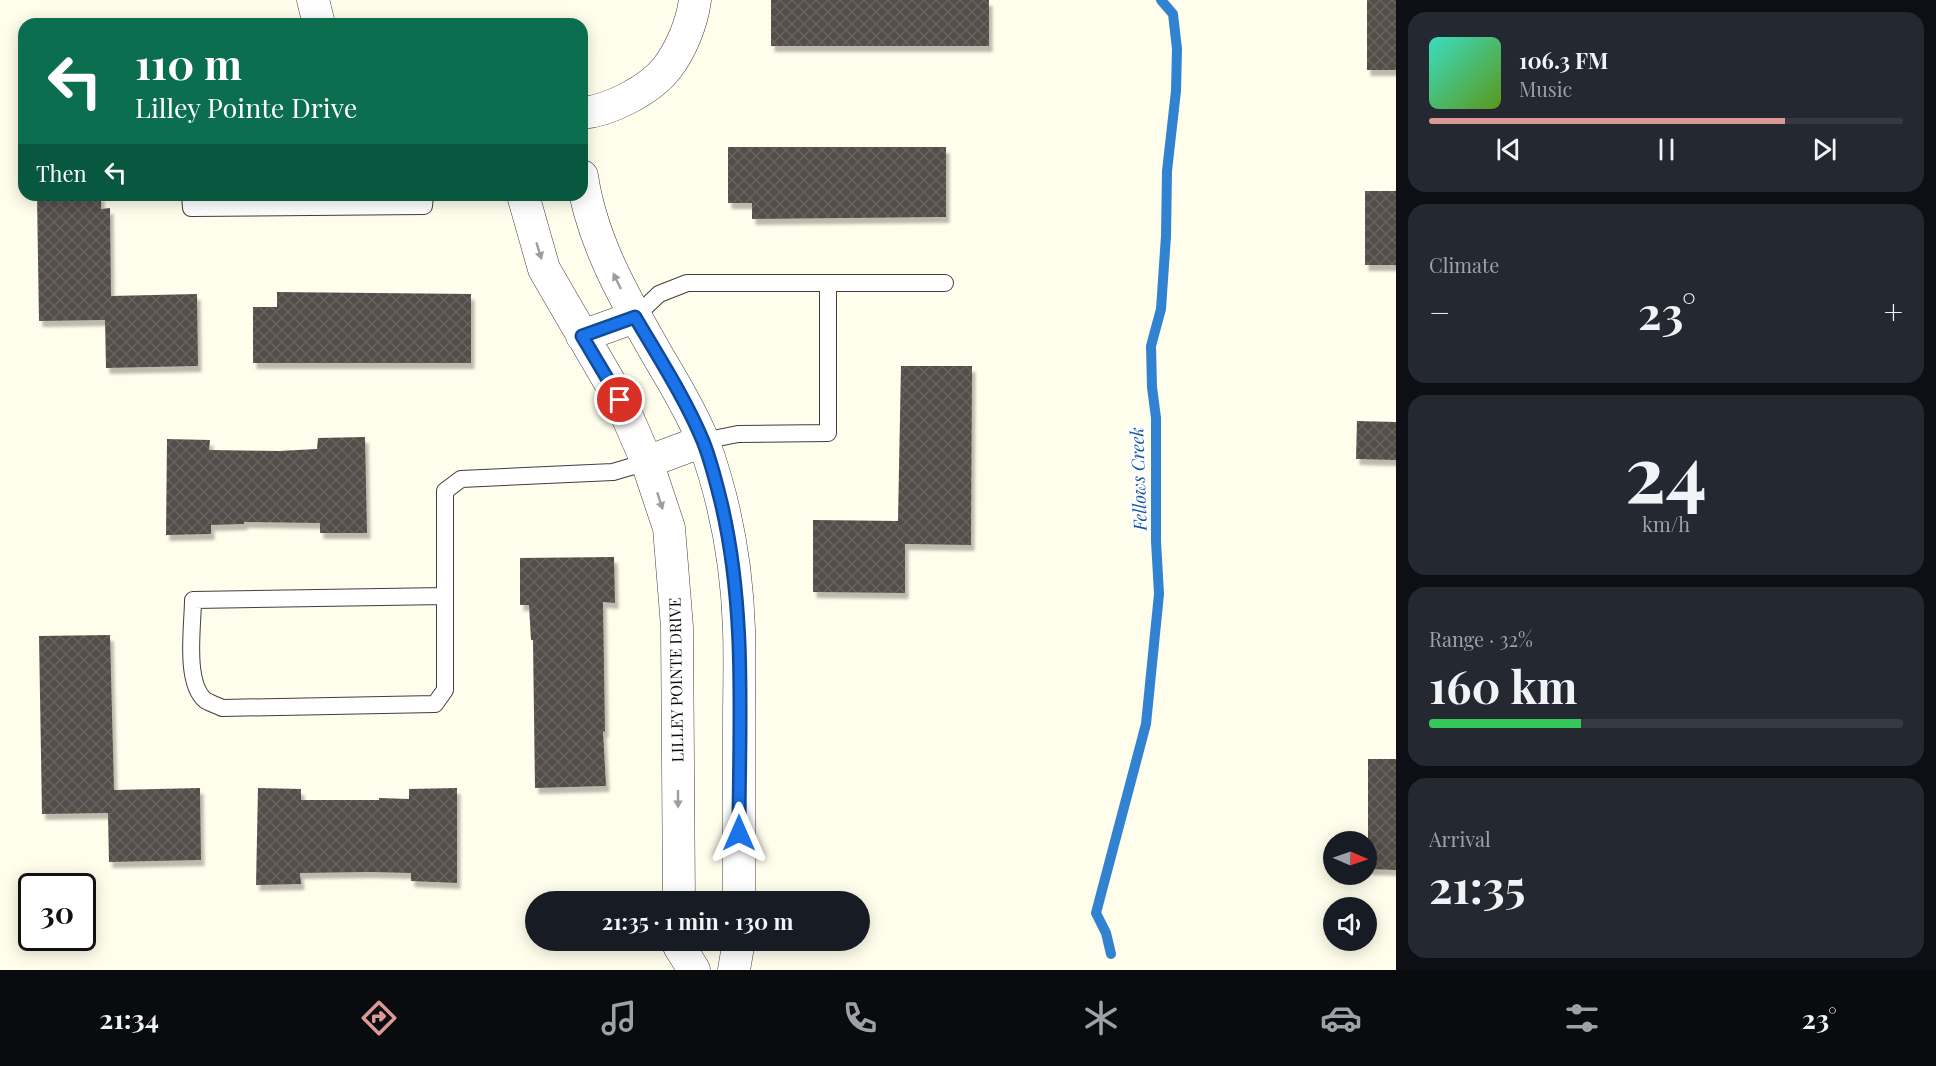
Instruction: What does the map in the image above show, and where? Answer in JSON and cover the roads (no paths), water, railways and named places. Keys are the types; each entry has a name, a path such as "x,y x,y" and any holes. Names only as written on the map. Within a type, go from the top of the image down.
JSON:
{"street":[{"path":"313,0 318,18"},
{"path":"588,112 615,104 648,85 667,69 693,15 696,0"},
{"name":"LILLEY POINTE DRIVE","path":"525,201 544,269 620,400 647,462 669,528 676,616 679,891"},
{"path":"588,201 605,257 703,441 716,481 727,530 735,579 739,628 739,891"},
{"path":"582,336 635,317"},
{"path":"647,462 703,441"},
{"path":"682,951 694,970"},
{"path":"734,970 737,951"}],"lane":[{"path":"190,201 191,208 424,206 424,201"},
{"path":"635,317 659,294 687,283 945,284"},
{"path":"703,441 738,434 828,433 828,283"},
{"path":"445,596 194,600 191,662 195,684 205,700 222,708 435,704 446,690 445,492 461,479 613,472 647,462"}],"waterway":[{"name":"Fellows Creek","path":"1111,954 1106,933 1096,913 1146,724 1159,594 1156,541 1156,418 1152,387 1151,346 1161,309 1166,236 1167,171 1176,91 1177,49 1173,14 1161,0"}]}
